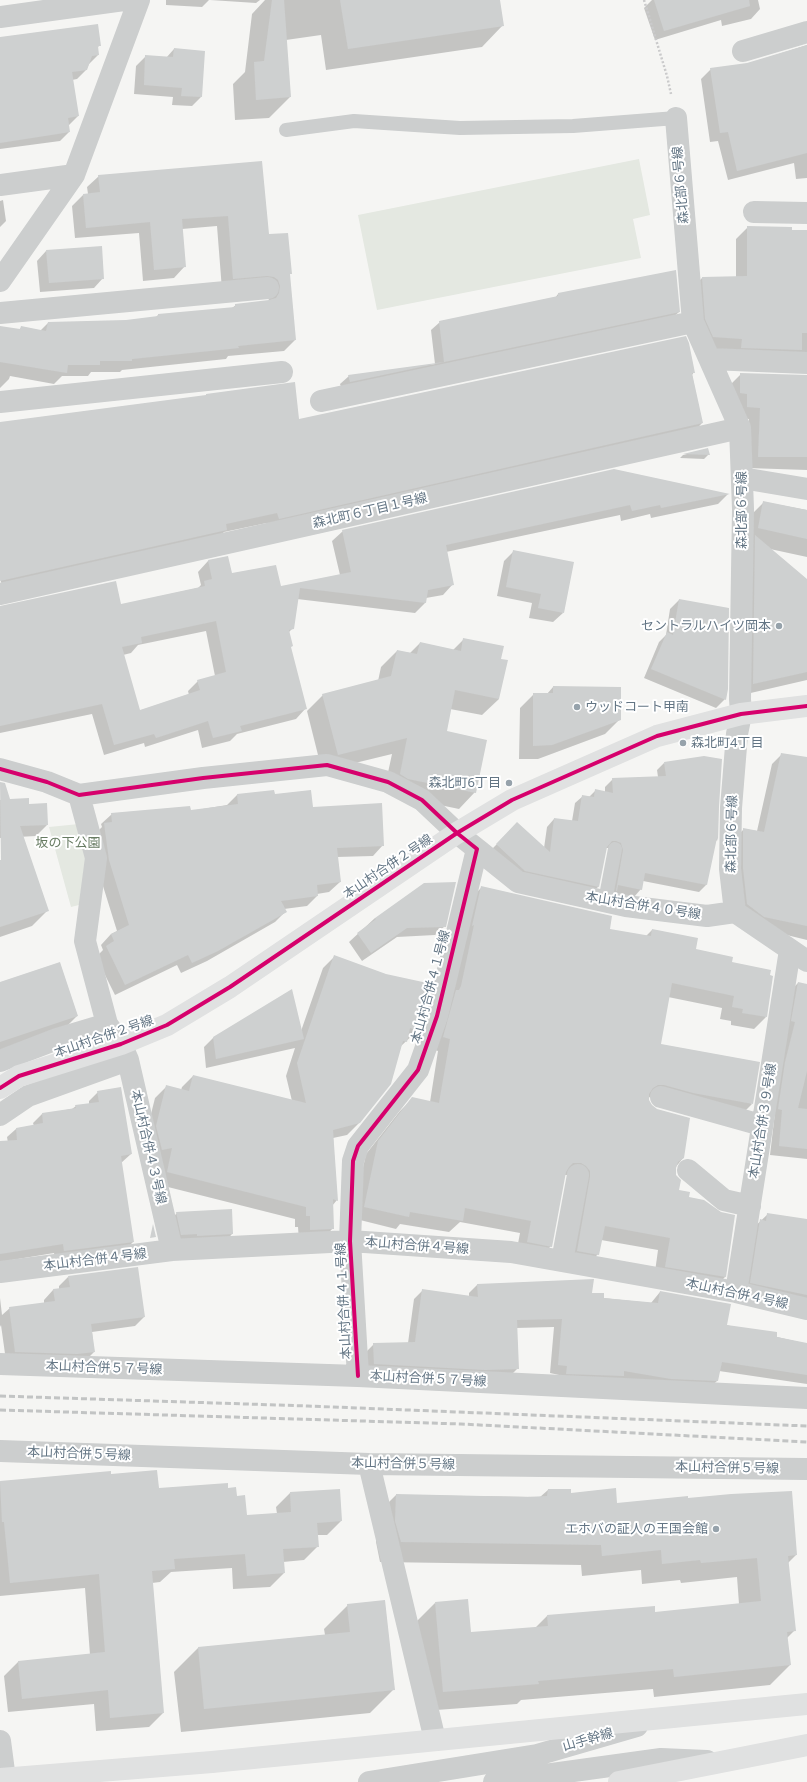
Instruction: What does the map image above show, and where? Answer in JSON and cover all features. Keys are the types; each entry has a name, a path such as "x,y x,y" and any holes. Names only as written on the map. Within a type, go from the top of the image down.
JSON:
{"street":[{"path":"0,17 124,0"},
{"path":"0,281 74,175 139,0"},
{"path":"743,51 807,32"},
{"name":"森北部６号線","path":"676,118 693,322 740,428 742,478 741,714 737,734 731,808 730,870 735,912"},
{"path":"0,185 74,175"},
{"path":"754,212 807,213"},
{"path":"0,313 268,288"},
{"path":"321,401 693,322"},
{"path":"710,359 807,363"},
{"path":"0,402 282,372"},
{"name":"森北町６丁目１号線","path":"0,594 740,428"},
{"path":"742,478 807,489"},
{"name":"本山村合併２号線","path":"0,1088 19,1076 124,1052 224,990 457,833 512,800 657,736 741,714 807,706"},
{"path":"0,769 47,782 79,795 203,778 327,765 388,782 422,800 477,850"},
{"path":"0,1115 28,1096 124,1052 107,1024 85,941 96,858 79,795"},
{"name":"本山村合併４０号線","path":"477,850 518,882 626,906 707,916 735,912"},
{"name":"本山村合併４１号線","path":"358,1376 350,1241 353,1161 358,1146 418,1070 437,1016 477,850"},
{"path":"735,912 799,956"},
{"name":"本山村合併３９号線","path":"736,1292 761,1125 799,956"},
{"path":"0,1061 57,1039 107,1024"},
{"name":"本山村合併４３号線","path":"124,1052 172,1250"},
{"path":"661,1097 761,1125"},
{"path":"688,1170 724,1200 750,1206"},
{"path":"562,1261 578,1175"},
{"name":"本山村合併４号線","path":"0,1272 172,1250 350,1241 511,1252 736,1292 807,1309"},
{"name":"本山村合併５７号線","path":"0,1364 358,1376 807,1398"},
{"name":"本山村合併５号線","path":"0,1451 369,1464 806,1469"},
{"path":"369,1464 434,1740"},
{"name":"山手幹線","path":"369,1782 537,1755 662,1719 807,1704"},
{"path":"0,1741 2,1779 212,1762 662,1719"},
{"name":"山手幹線","path":"619,1782 807,1745"},
{"name":"山手幹線","path":"494,1782 661,1759 722,1761"}],"lane":[{"path":"286,130 354,121 460,128 573,126 676,118"},
{"path":"604,901 615,849"}],"path":[{"path":"644,0 667,76"}],"green space":[{"path":"639,159 650,215 633,219 641,258 377,310 358,215"},
{"name":"坂の下公園","path":"79,824 86,856 79,905 71,907 49,827"}],"building":[{"path":"272,0 284,0 291,97 256,100 254,62 264,61"},
{"path":"340,0 500,0 504,26 348,49"},
{"path":"654,0 749,0 750,6 664,31"},
{"path":"98,24 101,46 98,46 99,55 92,56 87,70 72,72 79,116 68,118 70,132 0,143 0,37"},
{"path":"807,45 807,153 737,171 728,132 720,133 710,68 747,63"},
{"path":"174,48 205,51 202,97 181,96 182,88 144,85 145,55 173,57"},
{"path":"262,161 269,234 288,233 296,340 238,346 239,348 132,359 132,361 100,361 100,365 68,365 67,373 0,362 0,326 20,329 21,326 46,331 48,322 126,320 158,316 158,314 235,307 235,304 276,298 279,293 280,286 278,280 274,277 267,276 233,279 228,216 182,219 186,267 154,270 150,222 86,228 83,194 100,192 98,175"},
{"path":"747,226 792,227 792,230 807,230 807,333 802,333 802,350 741,348 742,339 713,337 705,319 702,277 747,276"},
{"path":"102,246 104,279 49,283 46,250"},
{"path":"676,270 680,312 350,382 348,375 444,362 439,321 558,296 558,293"},
{"path":"686,336 689,343 695,373 692,373 703,423 279,519 277,513 226,524 227,530 0,581 0,422 295,382 299,419"},
{"path":"740,373 807,375 807,457 758,457 760,408 747,407 747,394 740,393"},
{"path":"708,448 710,455 683,454"},
{"path":"614,469 730,494 661,508 660,505 632,511 630,505 446,545 454,585 428,590 426,603 300,588 294,629 289,630 293,646 291,647 307,709 240,726 242,731 213,738 208,721 156,738 154,734 114,745 102,704 0,726 0,606 116,581 121,604 205,586 204,581 212,579 208,560 228,556 232,573 276,565 281,586 351,572 342,530","holes":["216,621 226,672 197,680 200,690 140,710 122,647 142,643 141,637"]},
{"path":"763,501 807,510 807,539 758,528"},
{"name":"セントラルハイツ岡本","path":"755,535 807,579 807,672 753,684"},
{"path":"513,550 574,562 564,613 538,608 541,594 506,587"},
{"path":"679,599 729,608 728,689 726,700 651,669 667,632 673,635"},
{"path":"463,638 504,646 501,659 508,660 499,699 455,690 447,731 487,740 476,793 408,779 400,774 407,738 338,755 322,694 391,676 397,650 417,654 420,642 461,651"},
{"name":"ウッドコート甲南","path":"553,686 621,687 621,720 552,745 533,746 533,693 553,693"},
{"path":"781,753 807,757 807,926 764,917 747,904 743,868 743,828 764,832"},
{"path":"704,756 722,759 718,841 717,838 707,885 645,873 642,890 618,885 616,891 623,850 621,843 616,841 612,841 607,847 599,887 525,871 496,844 517,822 550,852 554,818 578,821 582,795 594,797 595,789 613,793 612,778 666,776 664,762"},
{"path":"0,782 5,783 10,799 29,798 29,804 47,803 48,825 20,826 49,911 0,927 1,860"},
{"path":"274,790 275,794 311,790 313,807 382,803 384,846 337,848 341,882 317,885 318,896 281,901 287,912 218,951 192,963 188,955 125,985 106,946 114,941 111,934 129,925 109,860 104,823 112,822 111,813 190,806 191,810 238,804 237,794"},
{"path":"456,882 446,927 407,928 371,953 357,933 376,919 375,918 424,883"},
{"path":"481,886 612,916 610,929 651,936 652,929 698,938 696,949 733,957 732,962 771,970 770,975 773,976 767,1017 742,1013 743,1009 732,1007 734,996 672,983 661,1044 760,1062 753,1104 693,1093 664,1085 658,1085 653,1088 649,1094 649,1100 657,1109 690,1118 684,1158 678,1162 676,1168 676,1175 681,1180 679,1190 690,1192 689,1197 704,1200 721,1212 735,1215 726,1277 665,1267 670,1238 605,1226 599,1255 577,1251 590,1177 590,1171 581,1163 573,1163 566,1172 552,1247 527,1242 531,1221 465,1208 463,1221 410,1212 409,1217 364,1207 378,1141 412,1097 439,1103 450,1039 443,1037 456,990 459,990 461,986"},
{"path":"334,955 386,974 432,984 419,1031 410,1028 407,1042 403,1041 391,1084 360,1123 333,1130 338,1201 333,1199 334,1229 310,1230 310,1216 306,1216 306,1207 167,1172 172,1148 162,1150 156,1126 166,1085 189,1091 193,1075 306,1103 297,1063"},
{"path":"60,962 78,1016 0,1042 0,982"},
{"path":"798,982 807,984 807,1071 798,1108 807,1109 807,1149 779,1146 782,1110 778,1109 785,1062 795,1022 791,1021"},
{"path":"292,989 304,1039 216,1059 213,1037"},
{"path":"121,1087 132,1154 121,1156 134,1242 64,1251 63,1244 0,1254 0,1141 17,1140 16,1128 43,1123 42,1113 76,1108 75,1105 99,1102 97,1091"},
{"path":"232,1209 233,1234 197,1236 197,1234 181,1235 176,1212"},
{"path":"767,1213 807,1219 807,1295 750,1283 760,1219 766,1221"},
{"path":"153,1224 156,1237 150,1238"},
{"path":"138,1267 145,1317 91,1324 95,1352 77,1354 15,1352 9,1307 55,1301 53,1289 70,1287 68,1276"},
{"path":"594,1279 592,1293 604,1293 604,1298 658,1303 660,1291 731,1304 727,1325 777,1332 777,1337 807,1343 807,1375 722,1362 718,1381 671,1379 624,1371 624,1376 566,1374 567,1366 558,1365 562,1319 517,1320 519,1369 485,1370 374,1364 373,1343 415,1342 422,1289 478,1297 477,1284"},
{"path":"157,1470 159,1488 228,1483 228,1488 236,1487 237,1496 245,1495 247,1515 291,1512 290,1492 340,1489 342,1521 317,1523 319,1547 283,1549 285,1573 247,1576 245,1554 174,1559 175,1569 152,1571 164,1713 110,1718 108,1690 22,1699 18,1661 105,1652 99,1574 10,1583 4,1522 2,1522 0,1481 111,1471 111,1474"},
{"path":"616,1488 617,1503 688,1496 688,1498 792,1491 797,1555 788,1556 796,1631 787,1632 791,1665 674,1677 673,1669 538,1681 539,1684 443,1692 435,1602 468,1599 471,1632 548,1626 547,1615 655,1606 655,1612 761,1601 757,1558 701,1563 700,1560 662,1564 661,1550 602,1556 601,1545 401,1542 395,1521 396,1494 527,1497 547,1496 548,1489 571,1489 571,1493"},
{"path":"385,1600 395,1690 204,1709 198,1647 350,1632 347,1604"}],"railway":[{"path":"0,1396 308,1406 807,1426"},
{"path":"0,1410 461,1424 807,1442"}],"cycle path":[{"path":"0,1088 19,1076 121,1044 167,1025 230,987 457,833 512,800 657,736 741,714 807,706"},
{"path":"0,769 47,782 79,795 203,778 327,765 388,782 422,800 457,833 477,849 437,1016 418,1070 358,1146 353,1161 350,1241 358,1376"}],"place":[{"name":"セントラルハイツ岡本","path":"779,626"},
{"name":"ウッドコート甲南","path":"577,707"},
{"name":"森北町4丁目","path":"683,743"},
{"name":"森北町6丁目","path":"509,783"},
{"name":"エホバの証人の王国会館","path":"716,1529"}]}
